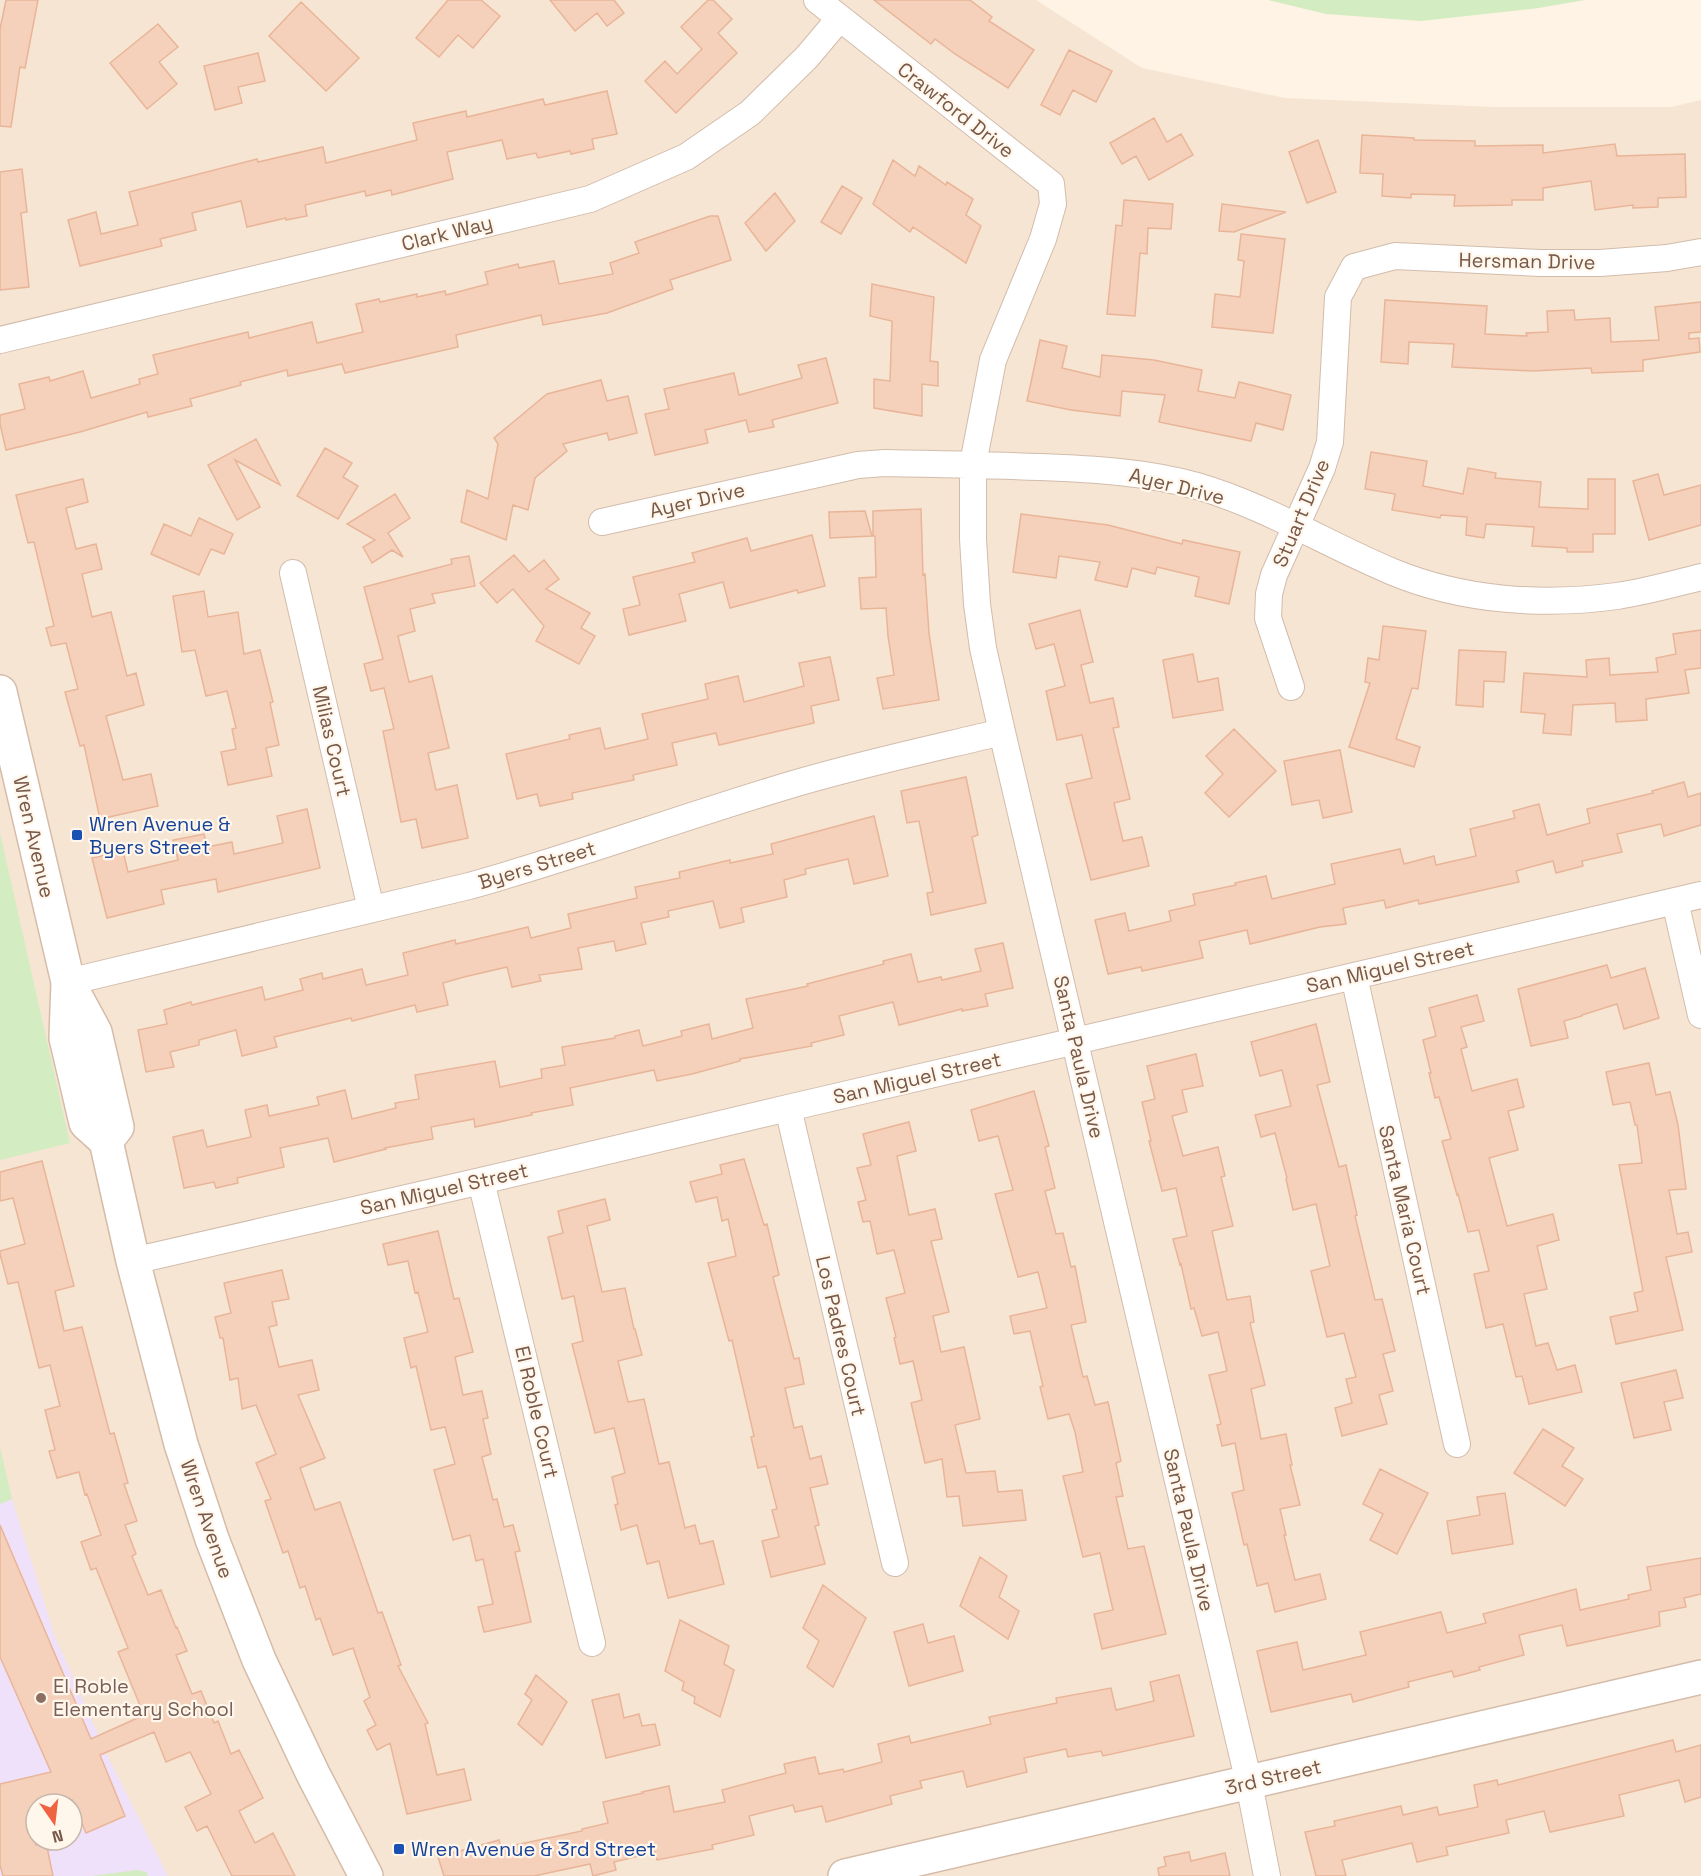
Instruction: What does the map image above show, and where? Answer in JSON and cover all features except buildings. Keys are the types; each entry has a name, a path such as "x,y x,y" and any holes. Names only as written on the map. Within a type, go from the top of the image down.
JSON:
{"street":[{"name":"Crawford Drive","path":"817,0 1051,184 1053,204 1043,239"},
{"name":"Clark Way","path":"0,340 590,199 686,157 750,113 807,57 839,18"},
{"name":"Santa Paula Drive","path":"1043,239 993,360 973,464 973,539 977,604 983,648 1249,1783 1267,1876"},
{"name":"Hersman Drive","path":"1354,267 1395,256 1540,263 1600,263 1667,258 1701,252"},
{"name":"Stuart Drive","path":"1291,687 1268,618 1269,594 1274,575 1322,468 1330,442 1338,297 1354,267"},
{"name":"Ayer Drive","path":"602,522 858,465 885,462 1095,470 1145,474 1198,486 1235,500 1395,573 1437,586 1488,597 1535,601 1607,597 1701,577"},
{"name":"Milias Court","path":"293,573 371,909"},
{"name":"Wren Avenue","path":"0,692 68,982 66,1038 86,1123 106,1141 133,1261 181,1444 212,1539 259,1660 313,1774 366,1876"},
{"name":"Byers Street","path":"68,982 524,871 834,772 1002,732"},
{"name":"San Miguel Street","path":"133,1261 1701,895"},
{"path":"1675,901 1701,1015"},
{"name":"Santa Maria Court","path":"1354,976 1457,1444"},
{"name":"Los Padres Court","path":"788,1108 895,1563"},
{"name":"El Roble Court","path":"481,1181 592,1643"},
{"name":"3rd Street","path":"845,1876 1701,1677"}],"shaded area":[{"path":"0,0 1036,0 1142,68 1285,98 1494,107 1671,107 1701,100 1701,1876 0,1876"},
{"name":"El Roble Elementary School","path":"12,1499 55,1637 109,1759 168,1876 0,1876 0,1504"}],"green space":[{"path":"1268,0 1585,0 1539,8 1421,21 1326,14"},
{"path":"0,833 70,1143 0,1160"},
{"path":"0,1447 12,1499 0,1504"},
{"path":"137,1870 146,1872 148,1876 91,1876"}],"place":[{"name":"Wren Avenue & Byers Street","path":"77,835"},
{"name":"El Roble Elementary School","path":"41,1698"},
{"name":"Wren Avenue & 3rd Street","path":"399,1849"}]}
